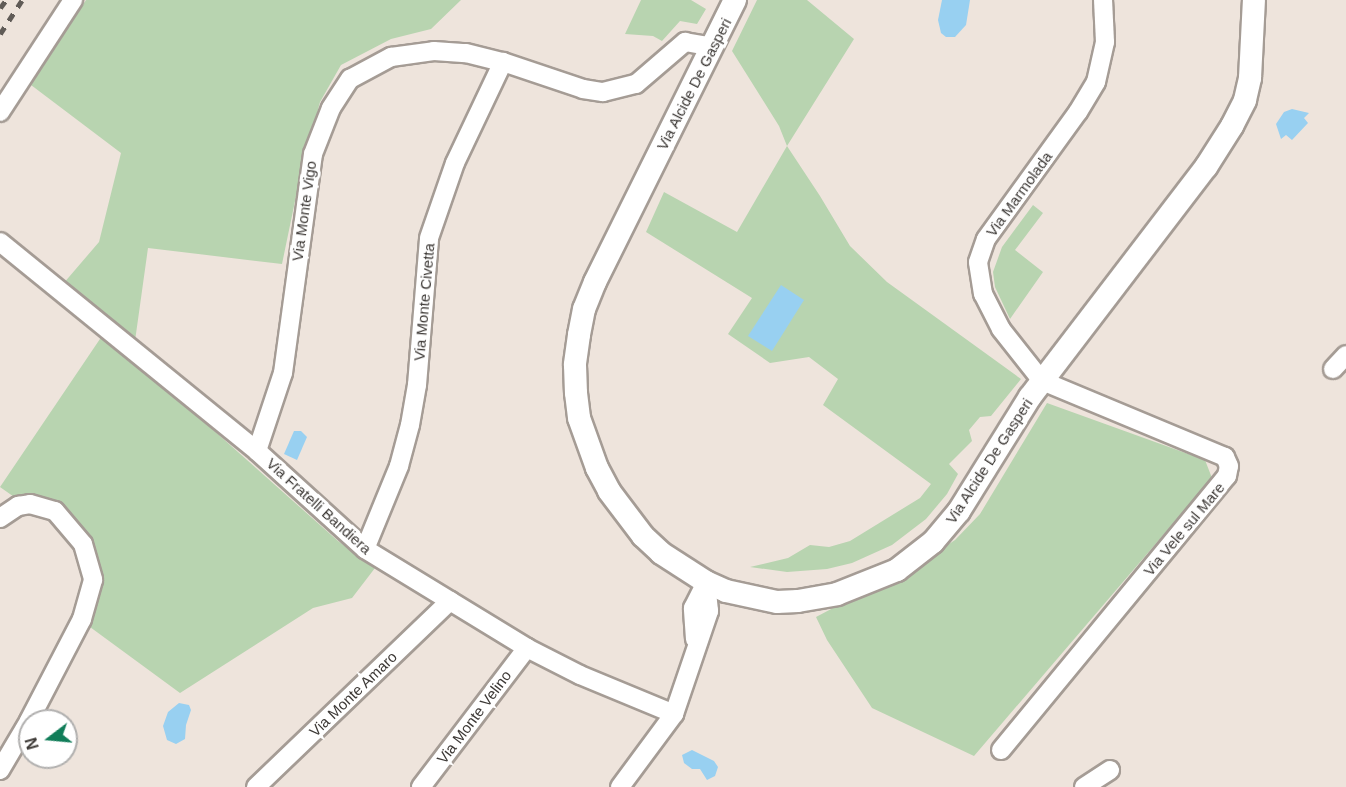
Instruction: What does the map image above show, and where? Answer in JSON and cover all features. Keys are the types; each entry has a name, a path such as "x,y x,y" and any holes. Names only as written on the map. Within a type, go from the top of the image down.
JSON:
{"street":[{"path":"0,112 73,0"},
{"name":"Via Alcide De Gasperi","path":"735,0 595,282 584,309 575,365 579,418 597,468 609,491 644,536 661,553 706,582 726,591 756,598 798,601 837,594 897,570 933,542 959,511 1042,381 1206,167 1232,126 1245,100 1250,78 1254,0"},
{"name":"Via Marmolada","path":"1042,381 990,313 979,280 978,262 990,232 1078,112 1096,82 1106,42 1103,0"},
{"name":"Via Monte Vigo","path":"257,451 283,373 313,154 332,108 350,79 391,57 434,51 466,53 504,62 583,89 603,92 636,84 684,42 712,47"},
{"name":"Via Monte Civetta","path":"365,549 399,466 410,425 417,385 429,238 455,163 504,62"},
{"name":"Via Fratelli Bandiera","path":"0,242 257,451 365,549 528,648 580,675 675,714"},
{"path":"1333,369 1346,355"},
{"name":"Via Vele sul Mare","path":"1000,750 1227,476 1229,466 1226,458 1042,381"},
{"path":"0,518 12,509 30,504 55,511 83,544 93,580 82,619 29,721 0,770"},
{"path":"620,787 675,714 709,611 706,582"},
{"name":"Via Monte Amaro","path":"256,787 450,602"},
{"name":"Via Monte Velino","path":"421,787 528,648"},
{"path":"1084,787 1110,770"}],"green space":[{"path":"86,0 461,0 431,29 391,39 341,65 320,102 300,177 282,264 148,248 135,341 63,284 99,242 121,153 31,85"},
{"path":"641,0 691,0 706,9 697,24 680,21 662,41 653,36 625,34"},
{"path":"757,0 807,0 854,39 787,146 779,126 732,51"},
{"path":"787,146 850,246 887,282 1021,379 991,416 980,417 969,430 972,441 949,464 958,474 947,494 926,519 892,545 852,563 827,569 787,572 750,567 788,558 810,545 829,547 850,541 920,498 931,484 823,405 838,379 809,357 770,363 728,334 752,298 646,232 664,192 737,232"},
{"path":"1033,205 1043,213 1015,250 1043,272 1010,319 995,287 993,272 1002,247"},
{"path":"104,333 338,541 375,568 352,598 313,608 180,693 90,627 97,601 99,569 88,535 65,507 46,497 17,499 0,487"},
{"path":"1047,403 1205,460 1212,478 974,756 872,708 827,640 816,617 928,558 955,540 980,514"}],"water":[{"path":"942,0 970,0 966,25 955,37 946,37 941,33 938,20"},
{"path":"1292,109 1309,113 1304,118 1308,123 1292,140 1286,135 1281,139 1276,124 1284,112"},
{"path":"781,285 804,300 772,351 748,336"},
{"path":"294,431 301,431 307,437 297,460 284,454"},
{"path":"179,703 189,705 191,710 186,725 185,739 176,744 167,740 163,726 168,712"},
{"path":"692,750 714,761 718,767 715,776 707,780 700,769 692,769 684,763 682,755"}],"railway":[{"path":"0,8 6,0"},
{"path":"0,34 22,0"}]}
